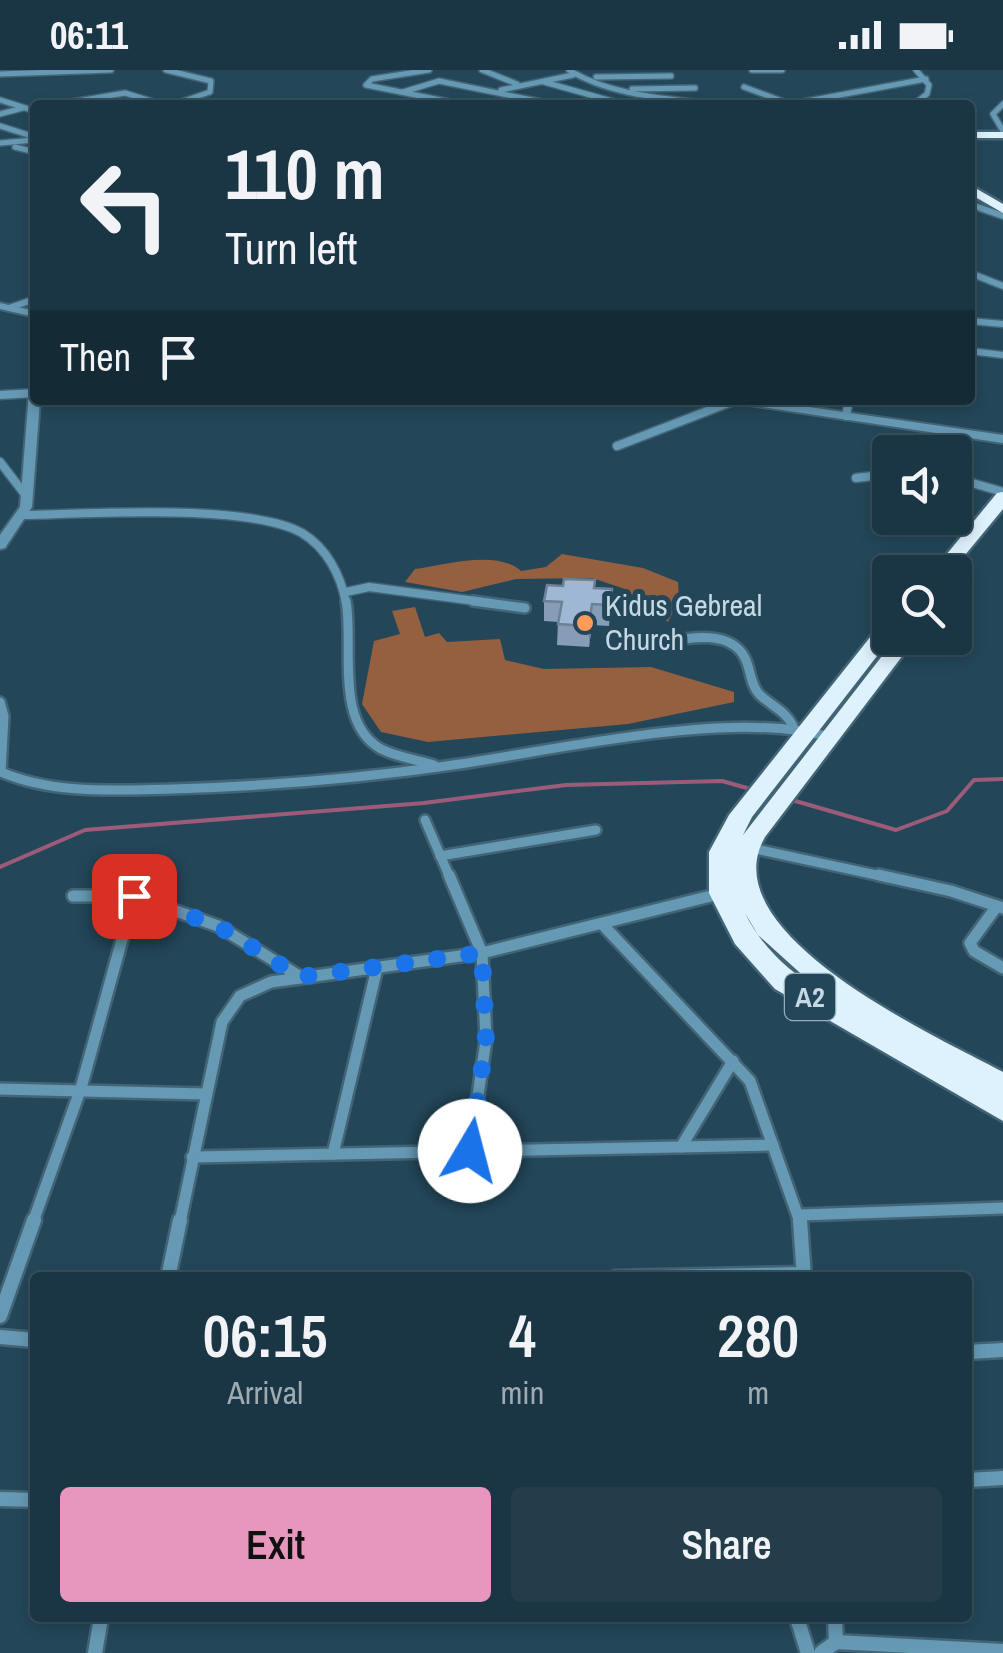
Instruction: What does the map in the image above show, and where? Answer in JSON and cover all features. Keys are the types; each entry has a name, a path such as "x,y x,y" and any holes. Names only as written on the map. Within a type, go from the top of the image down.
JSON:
{"highway":[{"path":"976,133 1003,132"},
{"path":"975,189 1003,209"},
{"path":"963,555 1003,494"},
{"path":"968,555 1003,520"},
{"name":"A2","path":"872,649 810,731 790,769 737,845 721,852 744,938 786,982 1003,1110"},
{"name":"A2","path":"810,731 888,655"},
{"name":"A2","path":"733,891 780,946 822,981 1003,1085"}],"street":[{"path":"0,74 111,70"},
{"path":"166,70 210,81 210,92 187,100"},
{"path":"374,70 388,76"},
{"path":"429,70 388,76 366,85 438,100"},
{"path":"482,70 484,74 523,85"},
{"path":"752,70 782,70"},
{"path":"916,70 926,79 928,94 920,100"},
{"path":"494,92 574,74 671,76"},
{"path":"574,74 670,100"},
{"path":"812,100 926,79"},
{"path":"400,93 434,81 530,100"},
{"path":"544,82 608,100"},
{"path":"744,87 778,100"},
{"path":"621,89 695,88"},
{"path":"84,100 125,93 148,100"},
{"path":"0,100 30,108"},
{"path":"1003,104 993,114 1003,132"},
{"path":"0,114 25,108"},
{"path":"0,129 30,136"},
{"path":"9,145 30,139"},
{"path":"0,144 30,151"},
{"path":"975,205 1003,209"},
{"path":"975,276 1003,286"},
{"path":"5,307 30,300"},
{"path":"5,307 30,313"},
{"path":"975,322 1003,324"},
{"path":"975,352 1003,355"},
{"path":"0,395 30,392"},
{"path":"0,545 23,515 28,498 34,405"},
{"path":"617,446 729,405"},
{"path":"798,405 848,409"},
{"path":"812,405 1003,437"},
{"path":"0,462 28,498"},
{"path":"856,478 872,476"},
{"path":"972,484 1003,494"},
{"path":"23,515 208,516 301,533 319,547 346,592 352,652 350,703 363,733 376,746 440,766"},
{"path":"346,592 369,587 526,608"},
{"path":"666,642 686,637 735,644 742,652 755,691 810,731"},
{"path":"0,702 4,716 1,773 8,780 26,785 132,791 440,766 630,736 810,731"},
{"path":"424,820 482,953 486,1040 470,1151"},
{"path":"440,856 596,830"},
{"path":"737,845 951,891 1000,907 970,943 974,951 1003,968"},
{"path":"169,1272 222,1022 229,1008 254,988 300,977 482,953 733,891"},
{"path":"73,896 134,896 218,926 300,977"},
{"path":"0,1316 80,1088 134,896"},
{"path":"602,924 750,1081 800,1216 804,1272"},
{"path":"332,1154 377,968"},
{"path":"681,1147 733,1061"},
{"path":"0,1089 206,1094"},
{"path":"192,1157 774,1145"},
{"path":"800,1216 1003,1208"},
{"path":"0,1337 30,1340"},
{"path":"972,1352 1003,1350"},
{"path":"972,1480 1003,1478"},
{"path":"0,1499 30,1500"},
{"path":"95,1653 100,1622"},
{"path":"797,1622 808,1653"},
{"path":"834,1622 836,1642"},
{"path":"821,1653 836,1642 1003,1651"}],"shaded area":[{"path":"562,554 643,568 678,582 679,600 668,622 625,589 592,578 516,579 462,592 405,582 415,569 485,560 511,564 521,571 546,567"},
{"path":"415,607 425,637 439,633 447,642 500,639 505,660 544,669 651,667 734,692 734,702 628,724 428,742 381,732 362,704 374,641 400,634 392,611"}],"building":[{"path":"564,579 595,580 594,588 612,589 610,605 592,604 589,626 558,624 562,602 544,601 547,585 563,586"}],"waterway":[{"path":"792,800 896,830 947,811 974,780 1003,779"},
{"path":"0,867 85,830 424,803 566,785 722,781 754,790"}],"place":[{"name":"Kidus Gebreal Church","path":"585,623"}],"route":[{"path":"134,896 218,926 300,977 482,953 486,1040 470,1151"}]}
